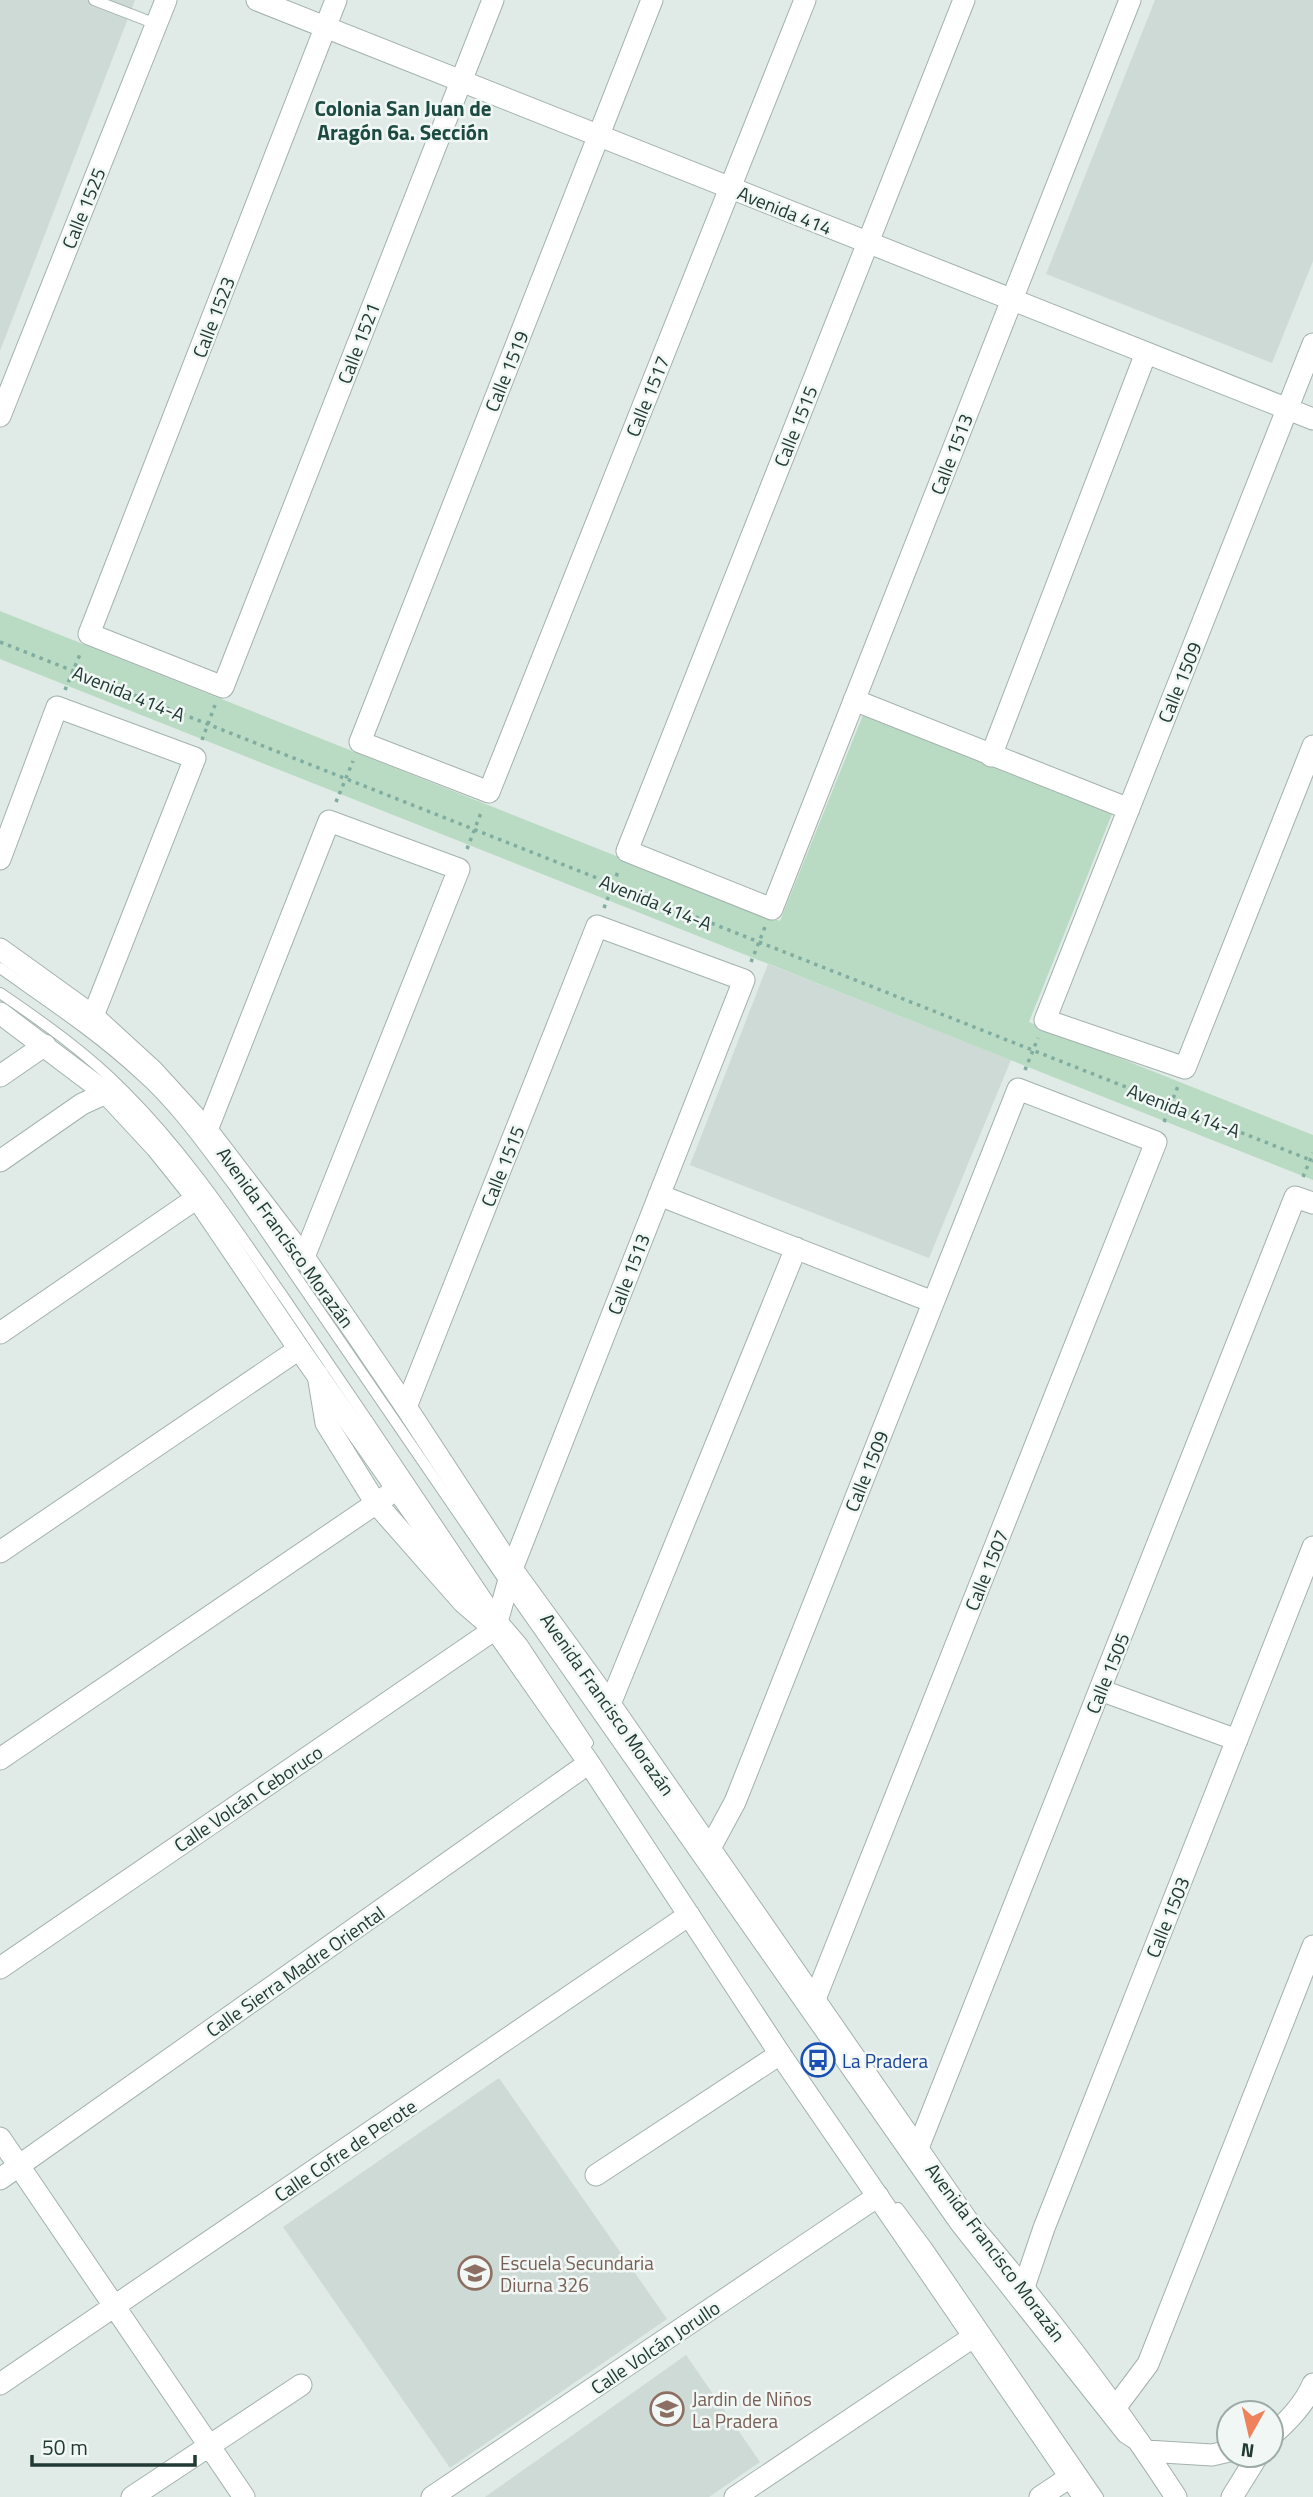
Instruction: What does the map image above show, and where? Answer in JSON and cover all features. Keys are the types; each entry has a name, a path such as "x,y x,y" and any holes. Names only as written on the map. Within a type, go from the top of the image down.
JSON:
{"street":[{"name":"Calle 1525","path":"0,416 166,0"},
{"name":"Avenida 414","path":"257,0 1313,419"},
{"name":"Calle 1523","path":"89,634 336,0"},
{"name":"Calle 1521","path":"223,687 493,0"},
{"name":"Calle 1519","path":"360,742 652,0"},
{"name":"Calle 1517","path":"489,792 806,0"},
{"name":"Calle 1515","path":"626,851 964,0"},
{"name":"Calle 1513","path":"772,909 1130,0"},
{"name":"Calle 1509","path":"1045,1020 1313,344"},
{"path":"991,756 1146,353"},
{"name":"Avenida 414-A","path":"89,634 223,687"},
{"path":"854,700 1129,809"},
{"name":"Avenida 414-A","path":"57,707 195,758"},
{"path":"0,859 57,707"},
{"path":"360,742 489,792"},
{"path":"1185,1068 1313,746"},
{"path":"93,1016 195,758"},
{"path":"207,1130 329,821 459,869 304,1257"},
{"name":"Avenida 414-A","path":"626,851 772,909"},
{"name":"Calle 1515","path":"406,1407 597,926"},
{"path":"597,926 744,980"},
{"name":"Avenida Francisco Morazán","path":"0,949 93,1016 153,1071 207,1130 304,1257 406,1407 510,1577 610,1704 967,2220 1024,2287 1115,2408 1176,2497"},
{"name":"Calle 1513","path":"497,1622 510,1577 744,980"},
{"path":"0,1013 106,1093 157,1147 197,1198 397,1489 497,1622 780,2054 1084,2497"},
{"name":"Avenida 414-A","path":"1045,1020 1185,1068"},
{"path":"0,1076 45,1045"},
{"name":"Avenida 414-A","path":"1018,1089 1156,1142"},
{"name":"Calle 1509","path":"709,1850 735,1802 1018,1089"},
{"path":"0,1161 82,1104 106,1093"},
{"name":"Calle 1507","path":"815,1999 1156,1142"},
{"path":"659,1195 933,1302"},
{"path":"0,1333 197,1198"},
{"name":"Calle 1505","path":"918,2148 1100,1690 1304,1200"},
{"path":"610,1704 796,1248"},
{"path":"0,1552 299,1349"},
{"path":"318,1374 326,1423 375,1502 463,1602 497,1622"},
{"path":"0,1759 397,1489"},
{"name":"Calle 1503","path":"1024,2287 1049,2216 1313,1547"},
{"name":"Calle Volcán Ceboruco","path":"0,1968 497,1622"},
{"path":"1100,1690 1237,1740"},
{"name":"Calle Sierra Madre Oriental","path":"0,2179 590,1763"},
{"name":"Calle Cofre de Perote","path":"0,2384 689,1915"},
{"path":"1115,2408 1148,2364 1313,1946"},
{"path":"596,2175 780,2054"},
{"path":"0,2138 244,2497"},
{"name":"Calle Volcán Jorullo","path":"432,2497 878,2196"},
{"path":"735,2497 973,2337"},
{"path":"1285,2424 1313,2384"},
{"path":"132,2497 301,2385"},
{"path":"1146,2451 1215,2454"},
{"path":"1232,2497 1249,2469"},
{"path":"1040,2497 1070,2477"}],"lane":[{"path":"94,0 156,24"},
{"path":"0,968 81,1025 132,1067 188,1125 510,1577 960,2232 1123,2437 1146,2451"},
{"path":"0,993 62,1036 123,1089 169,1138 214,1198 315,1343 497,1622 530,1655 858,2156 927,2247 1098,2497"}],"path":[{"path":"57,707 89,634"},
{"name":"Avenida 414-A","path":"0,642 1312,1160"},
{"path":"195,758 223,687"},
{"path":"329,821 360,742"},
{"path":"459,869 489,792"},
{"path":"597,926 626,851"},
{"path":"744,980 772,909"},
{"path":"1018,1089 1045,1020"},
{"path":"1156,1142 1185,1068"},
{"path":"1304,1200 1313,1153"}],"shaded area":[{"path":"0,0 135,0 0,351"},
{"path":"1155,0 1313,0 1313,261 1272,363 1046,274"},
{"path":"768,964 1011,1060 929,1258 690,1165"},
{"name":"Escuela Secundaria Diurna 326","path":"499,2078 667,2319 450,2468 283,2227"},
{"name":"Jardin de Niños La Pradera","path":"686,2355 760,2462 709,2497 485,2497"}],"green space":[{"path":"0,611 780,921 863,715 1112,814 1029,1022 1313,1135 1313,1180 0,659"}],"place":[{"name":"La Pradera","path":"818,2060"},
{"name":"Escuela Secundaria Diurna 326","path":"475,2273"},
{"name":"Jardin de Niños La Pradera","path":"667,2409"}],"district":[{"name":"Colonia San Juan de Aragón 6a. Sección","path":"403,120"}]}
